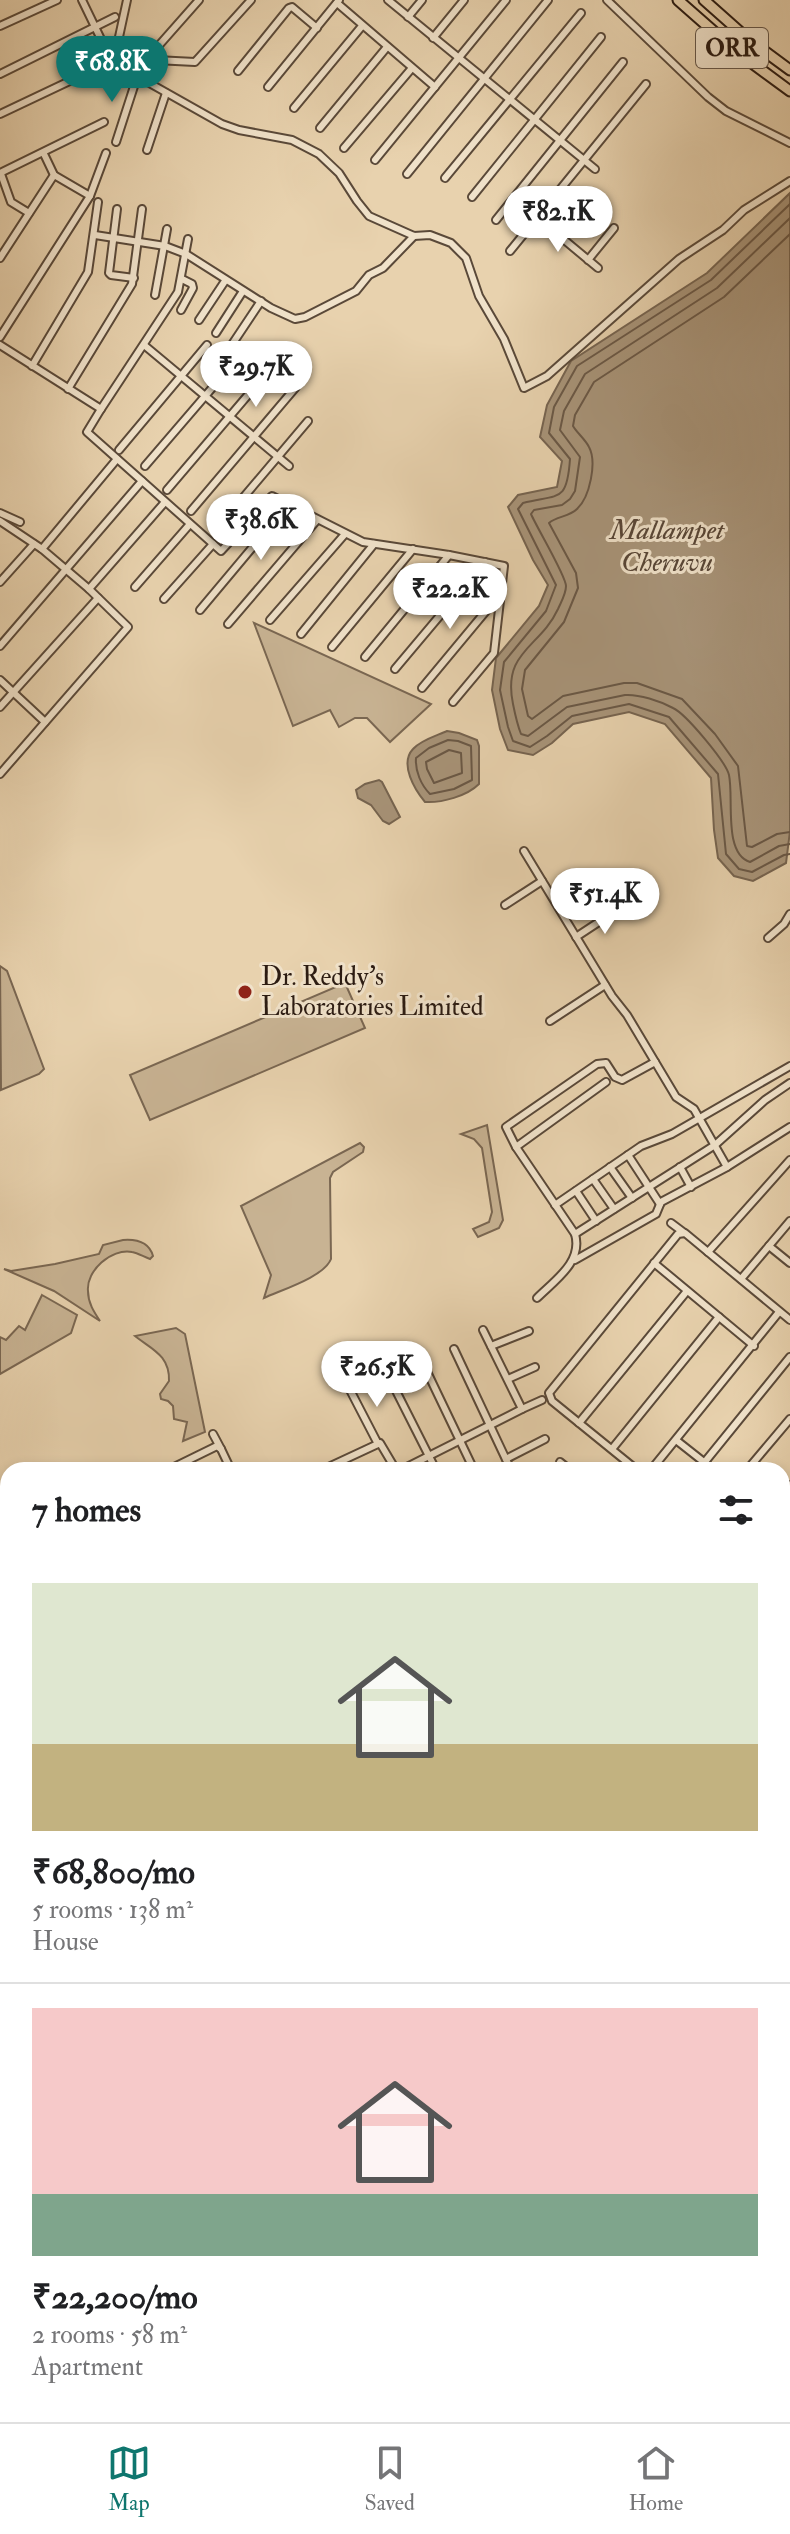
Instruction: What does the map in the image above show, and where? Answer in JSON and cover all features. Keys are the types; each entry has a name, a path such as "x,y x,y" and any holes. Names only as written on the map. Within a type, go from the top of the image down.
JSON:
{"highway":[{"name":"ORR","path":"678,0 737,52 790,91"},
{"name":"ORR","path":"704,0 748,39 790,70"}],"street":[{"path":"0,26 57,0"},
{"path":"82,0 114,60 137,77 222,124 292,140 319,154 339,173 369,216 414,236 430,235 451,243 466,258 479,296 504,339 524,388 547,376 679,259 723,230 744,210 790,181"},
{"path":"114,60 127,0"},
{"path":"146,60 199,0"},
{"path":"0,114 114,60 195,62 251,0"},
{"path":"388,0 595,169"},
{"path":"408,17 422,0"},
{"path":"433,38 464,0"},
{"path":"375,160 506,0"},
{"path":"407,174 548,0"},
{"path":"607,0 708,97 726,111 790,143"},
{"path":"268,87 338,1 362,26 435,87"},
{"path":"238,71 290,7 317,28"},
{"path":"445,178 581,13"},
{"path":"0,74 115,17"},
{"path":"294,108 362,26"},
{"path":"472,197 601,37"},
{"path":"320,128 387,47"},
{"path":"496,220 623,62"},
{"path":"344,148 412,68"},
{"path":"116,142 137,77"},
{"path":"510,251 646,84"},
{"path":"147,150 166,93"},
{"path":"29,213 11,202 0,174 104,122"},
{"path":"0,337 90,196 106,153"},
{"path":"44,154 54,175 90,196"},
{"path":"0,258 54,175"},
{"path":"32,366 86,277 98,202"},
{"path":"563,239 589,208"},
{"path":"117,209 110,274 134,278"},
{"path":"68,389 129,291 134,278 142,209"},
{"path":"538,218 598,268"},
{"path":"588,260 614,228"},
{"path":"155,295 167,229"},
{"path":"95,235 165,246 186,254 225,281 295,319 356,291 369,275 383,268 414,236"},
{"path":"188,239 182,279 172,304 87,432 221,551 272,496 363,542 504,566 494,653 453,702"},
{"path":"181,310 193,288 192,284 182,279"},
{"path":"199,320 225,281"},
{"path":"216,333 243,291"},
{"path":"233,343 261,301"},
{"path":"0,345 101,409"},
{"path":"144,345 289,466"},
{"path":"119,450 207,345"},
{"path":"145,466 243,352"},
{"path":"167,490 259,382"},
{"path":"191,511 296,387"},
{"path":"215,531 308,421"},
{"path":"42,549 117,459"},
{"path":"0,646 142,481"},
{"path":"89,589 165,502"},
{"path":"200,610 288,505"},
{"path":"0,513 20,522"},
{"path":"228,624 317,520"},
{"path":"0,521 42,549 128,627 0,774"},
{"path":"135,587 190,524"},
{"path":"270,620 345,534"},
{"path":"0,582 34,544"},
{"path":"164,599 213,544"},
{"path":"301,634 374,544"},
{"path":"332,647 413,549"},
{"path":"365,657 449,555"},
{"path":"395,669 485,562"},
{"path":"422,688 501,593"},
{"path":"0,707 98,598"},
{"path":"0,680 45,722"},
{"path":"524,851 676,1097 691,1106 727,1167"},
{"path":"505,905 542,881"},
{"path":"576,937 617,910"},
{"path":"768,938 787,926 790,914"},
{"path":"550,1021 605,985"},
{"path":"574,1261 578,1247 575,1234 516,1147 506,1130 507,1125 597,1064 606,1063 615,1077 622,1080 655,1062"},
{"path":"555,1205 646,1143 672,1134 790,1066"},
{"path":"516,1147 606,1082"},
{"path":"575,1234 715,1145 765,1100 790,1083"},
{"path":"537,1298 574,1261 656,1214 660,1204 790,1127"},
{"path":"628,1155 660,1204"},
{"path":"708,1252 790,1160"},
{"path":"610,1167 632,1198"},
{"path":"680,1167 691,1187"},
{"path":"593,1179 614,1209"},
{"path":"576,1191 596,1221"},
{"path":"741,1279 790,1221"},
{"path":"671,1223 790,1320"},
{"path":"627,1462 552,1401 549,1393 678,1234 683,1232"},
{"path":"769,1246 790,1263"},
{"path":"654,1263 754,1346"},
{"path":"579,1423 687,1291"},
{"path":"658,1462 779,1312"},
{"path":"612,1449 719,1317"},
{"path":"483,1330 522,1409"},
{"path":"491,1346 529,1331"},
{"path":"454,1349 507,1462"},
{"path":"418,1353 470,1462"},
{"path":"705,1462 790,1357"},
{"path":"508,1379 535,1367"},
{"path":"385,1369 432,1462"},
{"path":"349,1388 378,1444"},
{"path":"416,1462 542,1400"},
{"path":"754,1462 790,1419"},
{"path":"213,1434 227,1462"},
{"path":"506,1459 545,1439"},
{"path":"676,1440 703,1462"},
{"path":"339,1462 378,1444 384,1446 393,1462"},
{"path":"184,1462 215,1447 221,1449"}],"shaded area":[{"path":"254,623 431,704 390,742 367,718 355,718 339,727 330,710 293,726"},
{"path":"0,966 7,971 44,1069 1,1090"},
{"path":"345,983 365,1028 150,1120 130,1075"},
{"path":"487,1125 503,1220 499,1228 478,1237 473,1229 489,1222 492,1212 482,1148 474,1139 461,1134"},
{"path":"360,1143 364,1147 363,1152 333,1172 330,1178 331,1259 327,1266 311,1277 264,1298 271,1275 241,1206"},
{"path":"123,1240 141,1242 153,1256 150,1259 124,1252 101,1262 88,1283 88,1295 100,1321 54,1291 4,1269 11,1271 99,1254 103,1245"},
{"path":"42,1295 77,1315 71,1333 0,1374 0,1337 6,1340 19,1326 25,1330"},
{"path":"176,1328 185,1334 205,1432 183,1441 187,1422 174,1419 173,1406 161,1399 160,1394 169,1381 166,1365 158,1354 135,1336"}],"water":[{"name":"Mallampet Cheruvu","path":"790,193 790,831 786,863 753,881 734,876 718,858 711,778 665,724 629,712 573,724 533,755 508,750 492,690 496,658 539,606 548,585 508,507 518,495 557,487 562,461 540,437 547,405 571,361 707,273"},
{"path":"447,731 477,740 479,784 454,798 425,802 410,777 409,755 420,743"},
{"path":"379,780 400,817 389,824 371,805 358,798 356,790"}],"place":[{"name":"Dr. Reddy's Laboratories Limited","path":"245,992"}]}
